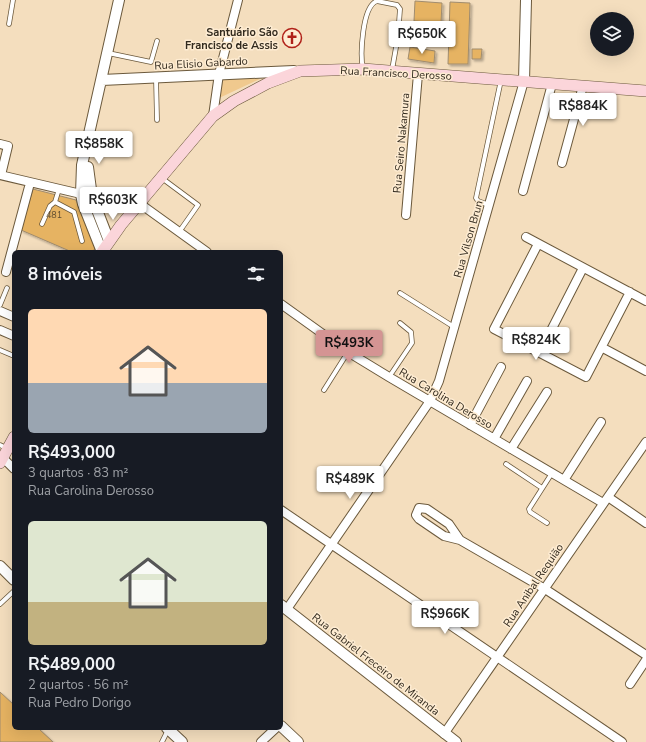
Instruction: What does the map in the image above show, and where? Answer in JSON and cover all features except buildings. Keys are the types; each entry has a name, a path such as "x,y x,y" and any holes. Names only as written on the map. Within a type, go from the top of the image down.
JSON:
{"main road":[{"name":"Rua Francisco Derosso","path":"103,250 160,177 213,116 234,101 268,83 300,71 363,69 646,91"},
{"path":"3,454 12,440"}],"street":[{"path":"101,250 84,206 86,193 83,157 102,80 118,0"},
{"path":"213,116 219,74 238,0"},
{"path":"524,82 526,0"},
{"name":"Rua Elisio Gabardo","path":"102,80 300,71"},
{"name":"Rua Seiro Nakamura","path":"406,215 418,74"},
{"name":"Rua Vilson Brun","path":"284,607 331,545 430,401 439,381 524,82"},
{"path":"523,191 552,84"},
{"path":"562,163 583,86"},
{"path":"0,144 8,146 1,175 30,183 86,193"},
{"path":"6,272 30,183"},
{"path":"86,193 109,241"},
{"path":"139,203 204,250"},
{"path":"526,237 646,301"},
{"path":"538,244 494,329 586,376 603,348 630,292"},
{"path":"540,352 583,268"},
{"name":"Rua Carolina Derosso","path":"283,305 348,352 389,377 564,480 606,500 646,524"},
{"path":"0,311 12,316"},
{"path":"0,330 12,335"},
{"path":"603,348 646,371"},
{"path":"470,425 501,367"},
{"path":"494,439 527,381"},
{"path":"512,449 548,392"},
{"path":"564,480 601,422"},
{"name":"Rua Anibal Requião","path":"441,738 498,658 646,442"},
{"path":"3,454 12,466"},
{"path":"460,540 452,527 426,509 419,508 416,515 419,519 444,536 460,540 545,589 646,655"},
{"path":"283,511 622,742"},
{"path":"0,566 12,578"},
{"name":"Rua Gabriel Freceiro de Miranda","path":"284,607 441,738 456,742"},
{"path":"630,684 646,660"},
{"path":"283,728 298,742"},
{"path":"169,730 182,742"},
{"path":"261,742 274,730"}],"lane":[{"path":"9,24 13,0"},
{"path":"363,69 361,57 363,31 371,4 377,1 397,4 400,9 398,36 392,72"},
{"path":"108,52 150,62 157,41"},
{"path":"156,78 157,120"},
{"path":"489,205 478,202 476,198 501,80"},
{"path":"160,177 198,205 179,232"},
{"path":"42,224 59,189"},
{"path":"54,202 74,212 82,241"},
{"path":"0,305 7,288"},
{"path":"400,293 454,327"},
{"path":"389,377 412,343 411,332 400,323"},
{"path":"0,350 12,355"},
{"path":"324,390 348,352"},
{"path":"506,464 542,488"},
{"path":"548,523 530,512 529,508 552,473"},
{"path":"0,604 12,593"},
{"path":"162,742 168,730"}],"shaded area":[{"path":"221,79 260,79 217,99"}],"place":[{"name":"Santuário São Francisco de Assis","path":"292,38"}]}
